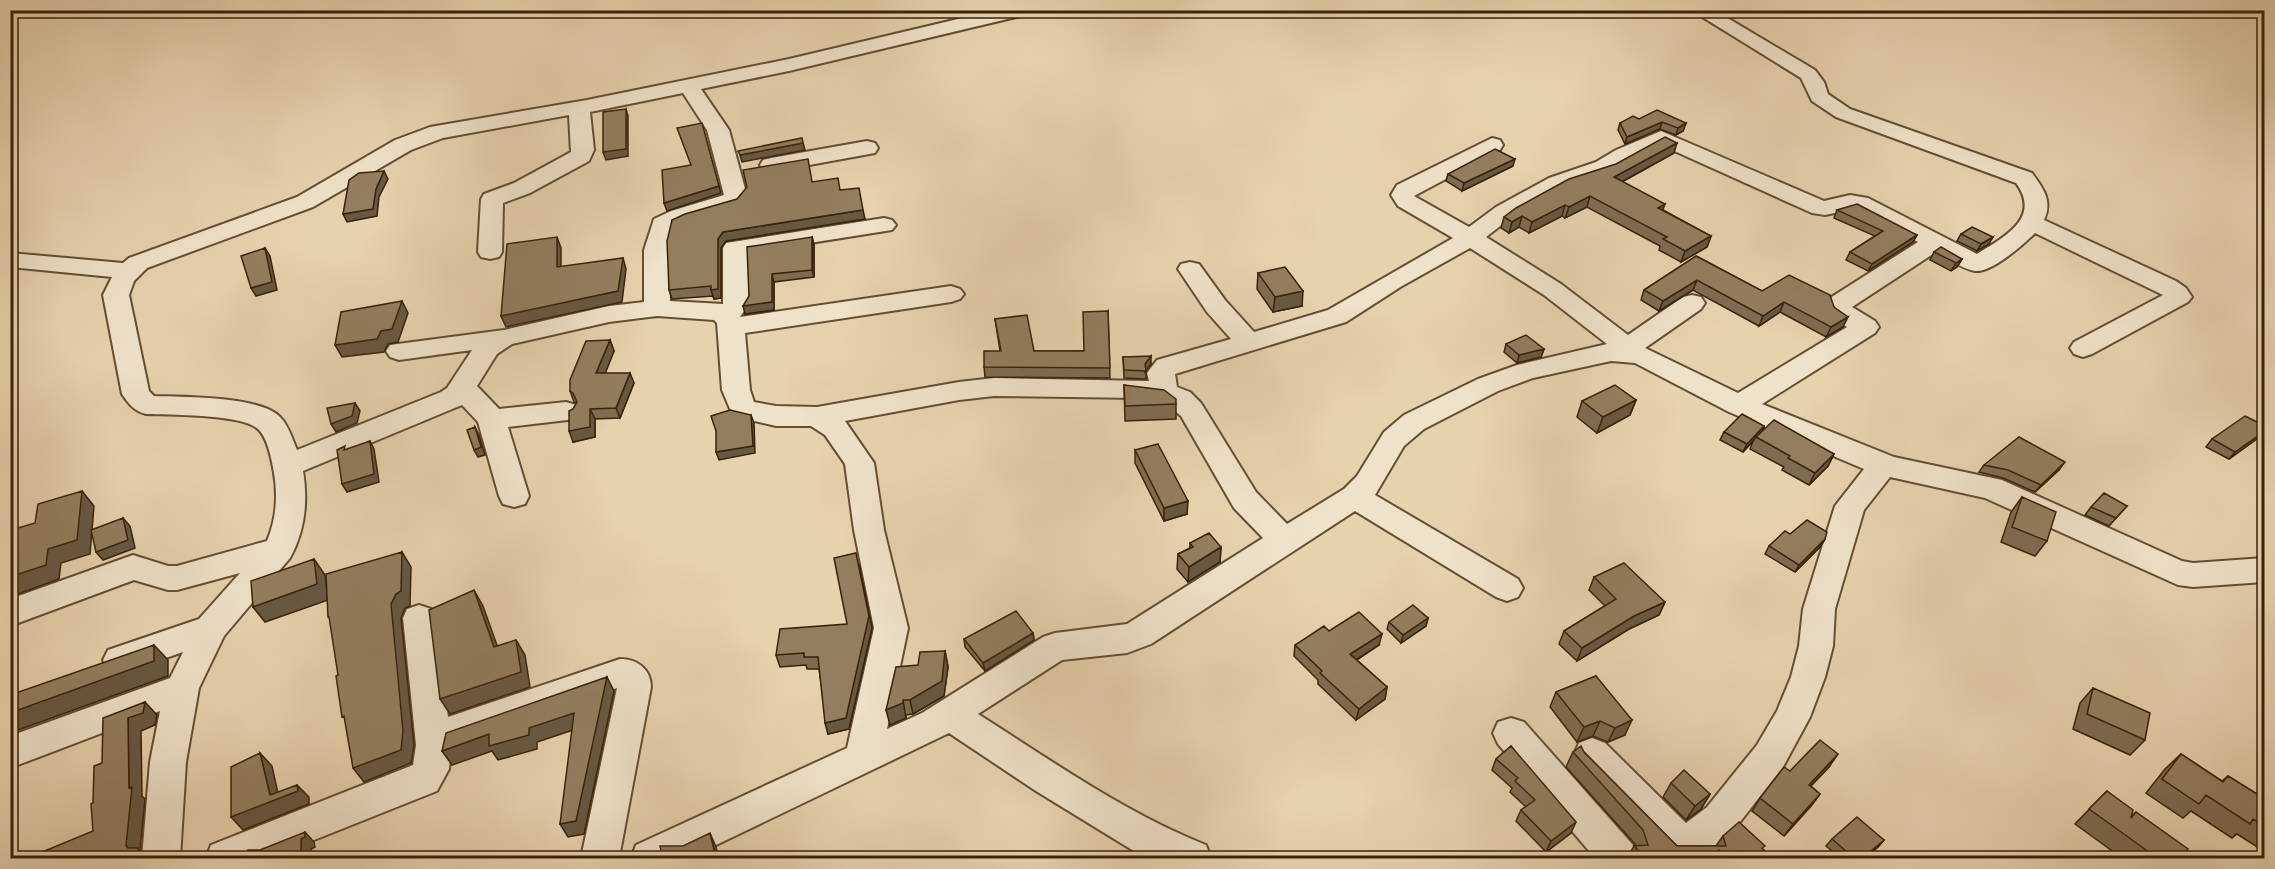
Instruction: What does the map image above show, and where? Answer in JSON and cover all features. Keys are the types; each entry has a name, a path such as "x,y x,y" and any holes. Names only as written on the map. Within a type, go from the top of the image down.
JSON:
{"street":[{"path":"161,858 168,762 182,688 211,628 279,550 284,538 293,494 289,465 273,427 266,420 241,412 146,405 141,401 136,394 116,295 117,287 128,271 138,263 305,202 403,145 423,137 789,65 1022,10"},
{"path":"1164,393 1161,373 1167,366 1337,316 1393,281 1470,238 1501,214 1557,183 1604,167 1660,137 1820,208 1856,202 1978,264 2012,242 2032,223 2039,203 2034,188 2024,178 1843,113 1819,97 1814,82 1808,75 1700,10"},
{"path":"657,308 656,250 662,224 679,216 733,200 736,196 718,130 688,85"},
{"path":"490,252 490,202 492,199 522,188 581,156 583,150 579,107"},
{"path":"1492,145 1406,190 1402,195 1406,201 1470,238 1594,318 1630,350 1739,405 1884,465 1991,488 2178,573 2193,575 2265,570"},
{"path":"731,172 867,148"},
{"path":"2032,223 2167,286 2179,297 2174,302 2083,348"},
{"path":"884,225 735,248 736,304 729,322 735,390 743,409 776,416 817,417 959,391 994,387 1140,389 1164,393 1180,399 1191,410 1245,500 1284,540"},
{"path":"1739,405 1866,327 1839,310 1839,304 1935,242"},
{"path":"10,260 128,271"},
{"path":"1191,269 1216,306 1249,343"},
{"path":"399,351 504,338 609,314 657,308 717,311 729,322 951,294"},
{"path":"650,858 951,715 1058,646 1127,639 1139,634 1355,496 1367,484 1394,439 1414,422 1488,385 1527,371 1597,354 1630,350 1692,303"},
{"path":"289,465 451,399 462,387 486,348 504,338"},
{"path":"462,387 491,418 514,496"},
{"path":"491,418 566,412"},
{"path":"817,417 835,428 859,463 869,530 889,615 890,639 863,758"},
{"path":"1592,754 1690,853 1770,756 1791,717 1808,677 1815,646 1819,609 1850,506 1884,465"},
{"path":"1355,496 1507,588"},
{"path":"10,613 133,567 168,578 177,578 279,550"},
{"path":"225,858 424,779 429,774 433,742 418,618"},
{"path":"89,670 211,628"},
{"path":"433,742 453,730 606,677 628,673 634,680 634,687 600,858"},
{"path":"10,752 182,688"},
{"path":"951,715 1048,779 1145,837 1192,858"},
{"path":"1511,733 1619,858"}],"building":[{"path":"626,109 626,149 603,152 603,112"},
{"path":"1657,110 1686,123 1678,128 1662,122 1627,137 1620,123 1633,116 1639,119"},
{"path":"702,123 719,186 664,203 662,170 691,165 677,128"},
{"path":"1665,137 1677,143 1614,177 1665,204 1658,208 1711,236 1685,251 1663,239 1667,237 1590,196 1569,207 1565,205 1532,222 1522,216 1512,222 1504,217 1569,179 1616,164"},
{"path":"802,138 803,143 740,155 738,151"},
{"path":"1495,149 1515,159 1464,183 1448,174"},
{"path":"808,159 812,182 838,178 840,190 859,188 863,210 723,232 718,239 718,289 711,290 711,286 669,290 667,241 672,220 737,199 747,187 743,170"},
{"path":"384,171 376,189 373,209 343,214 349,180 359,173"},
{"path":"1857,204 1917,235 1872,264 1850,252 1883,231 1837,210"},
{"path":"1972,227 1993,237 1981,244 1961,234"},
{"path":"557,237 557,267 623,258 618,291 501,316 507,244"},
{"path":"812,237 812,270 772,274 772,302 743,306 749,296 747,247"},
{"path":"1941,247 1962,259 1956,263 1934,252"},
{"path":"265,248 272,282 251,288 241,256"},
{"path":"1696,256 1762,291 1789,275 1830,295 1834,307 1848,317 1831,327 1784,302 1763,316 1697,280 1663,301 1644,290"},
{"path":"1285,267 1303,291 1275,297 1258,273"},
{"path":"402,301 392,329 381,331 377,339 335,345 341,312"},
{"path":"1108,311 1110,368 984,367 984,351 1001,351 995,319 1027,315 1034,351 1084,351 1083,312"},
{"path":"1526,335 1544,349 1519,355 1506,344"},
{"path":"610,340 596,373 630,373 616,408 590,409 590,427 569,431 569,411 577,402 570,391 570,380 586,341"},
{"path":"1151,356 1145,364 1146,371 1124,370 1123,357"},
{"path":"1124,385 1164,390 1176,399 1176,404 1125,406"},
{"path":"1615,385 1636,400 1603,417 1582,401"},
{"path":"355,403 352,416 331,424 327,408"},
{"path":"730,410 751,415 753,446 716,452 716,431 711,416"},
{"path":"1742,414 1764,426 1747,444 1724,432"},
{"path":"2245,416 2265,426 2265,431 2235,452 2212,439"},
{"path":"1774,420 1834,454 1815,473 1788,458 1790,456 1756,437"},
{"path":"475,427 481,447 474,450 467,430"},
{"path":"2019,437 2065,462 2041,485 2008,470 1984,465"},
{"path":"370,441 374,474 342,484 337,450 345,446 344,450"},
{"path":"1158,444 1188,501 1164,508 1135,450"},
{"path":"82,491 77,540 48,549 46,565 10,577 11,530 35,523 38,504"},
{"path":"2104,493 2127,506 2116,518 2091,507"},
{"path":"2022,497 2056,512 2047,541 2012,527"},
{"path":"123,518 128,540 96,552 91,530"},
{"path":"1807,520 1827,532 1825,539 1799,565 1769,546 1785,531 1790,534"},
{"path":"1209,533 1221,547 1189,567 1178,554 1193,547 1190,543"},
{"path":"402,552 401,591 396,594 391,604 403,731 401,750 353,768 336,676 338,675 328,617 326,574"},
{"path":"856,553 869,616 846,718 825,723 818,657 804,657 804,653 776,655 780,629 847,624 834,558"},
{"path":"314,559 317,584 253,607 251,581"},
{"path":"1624,563 1665,602 1634,616 1582,648 1564,631 1616,599 1594,577"},
{"path":"474,590 494,647 516,640 521,672 440,699 429,610"},
{"path":"1413,605 1428,618 1403,635 1389,622"},
{"path":"1016,611 1033,633 983,663 964,639"},
{"path":"1359,612 1382,634 1350,654 1387,687 1359,709 1320,673 1322,671 1295,645 1324,626 1329,631"},
{"path":"154,645 154,661 10,713 10,695"},
{"path":"945,651 942,681 910,700 903,700 903,703 886,710 896,667 918,665 920,652"},
{"path":"1596,676 1632,720 1615,728 1600,721 1584,727 1556,692"},
{"path":"607,677 576,821 560,824 574,713 529,728 529,735 489,746 489,734 442,751 446,733"},
{"path":"2093,688 2150,713 2145,740 2087,714"},
{"path":"145,702 143,713 128,718 129,788 132,787 126,846 138,848 138,858 30,858 93,831 91,804 93,803 94,766 102,763 103,718"},
{"path":"1820,740 1838,754 1809,785 1820,794 1793,824 1760,798 1784,767 1790,771"},
{"path":"1511,746 1576,822 1551,841 1521,810 1535,800 1515,781 1518,778 1496,759"},
{"path":"1581,746 1584,752 1677,846 1726,846 1723,836 1739,822 1765,846 1762,848 1767,853 1762,858 1729,858 1719,850 1707,858 1646,858 1634,846 1648,845 1643,830 1573,752"},
{"path":"260,753 270,795 297,785 298,791 231,817 231,767"},
{"path":"2181,754 2223,782 2228,776 2265,799 2265,826 2253,819 2250,824 2206,795 2199,804 2162,779"},
{"path":"1684,770 1710,794 1695,806 1671,783"},
{"path":"2107,791 2133,810 2131,818 2136,812 2188,849 2180,858 2143,858 2149,852 2089,809"},
{"path":"1857,817 1884,840 1863,858 1854,858 1832,839"},
{"path":"305,832 305,837 301,839 301,858 248,858 248,850 260,850"},
{"path":"710,833 716,858 663,858 660,846 683,846"}]}
